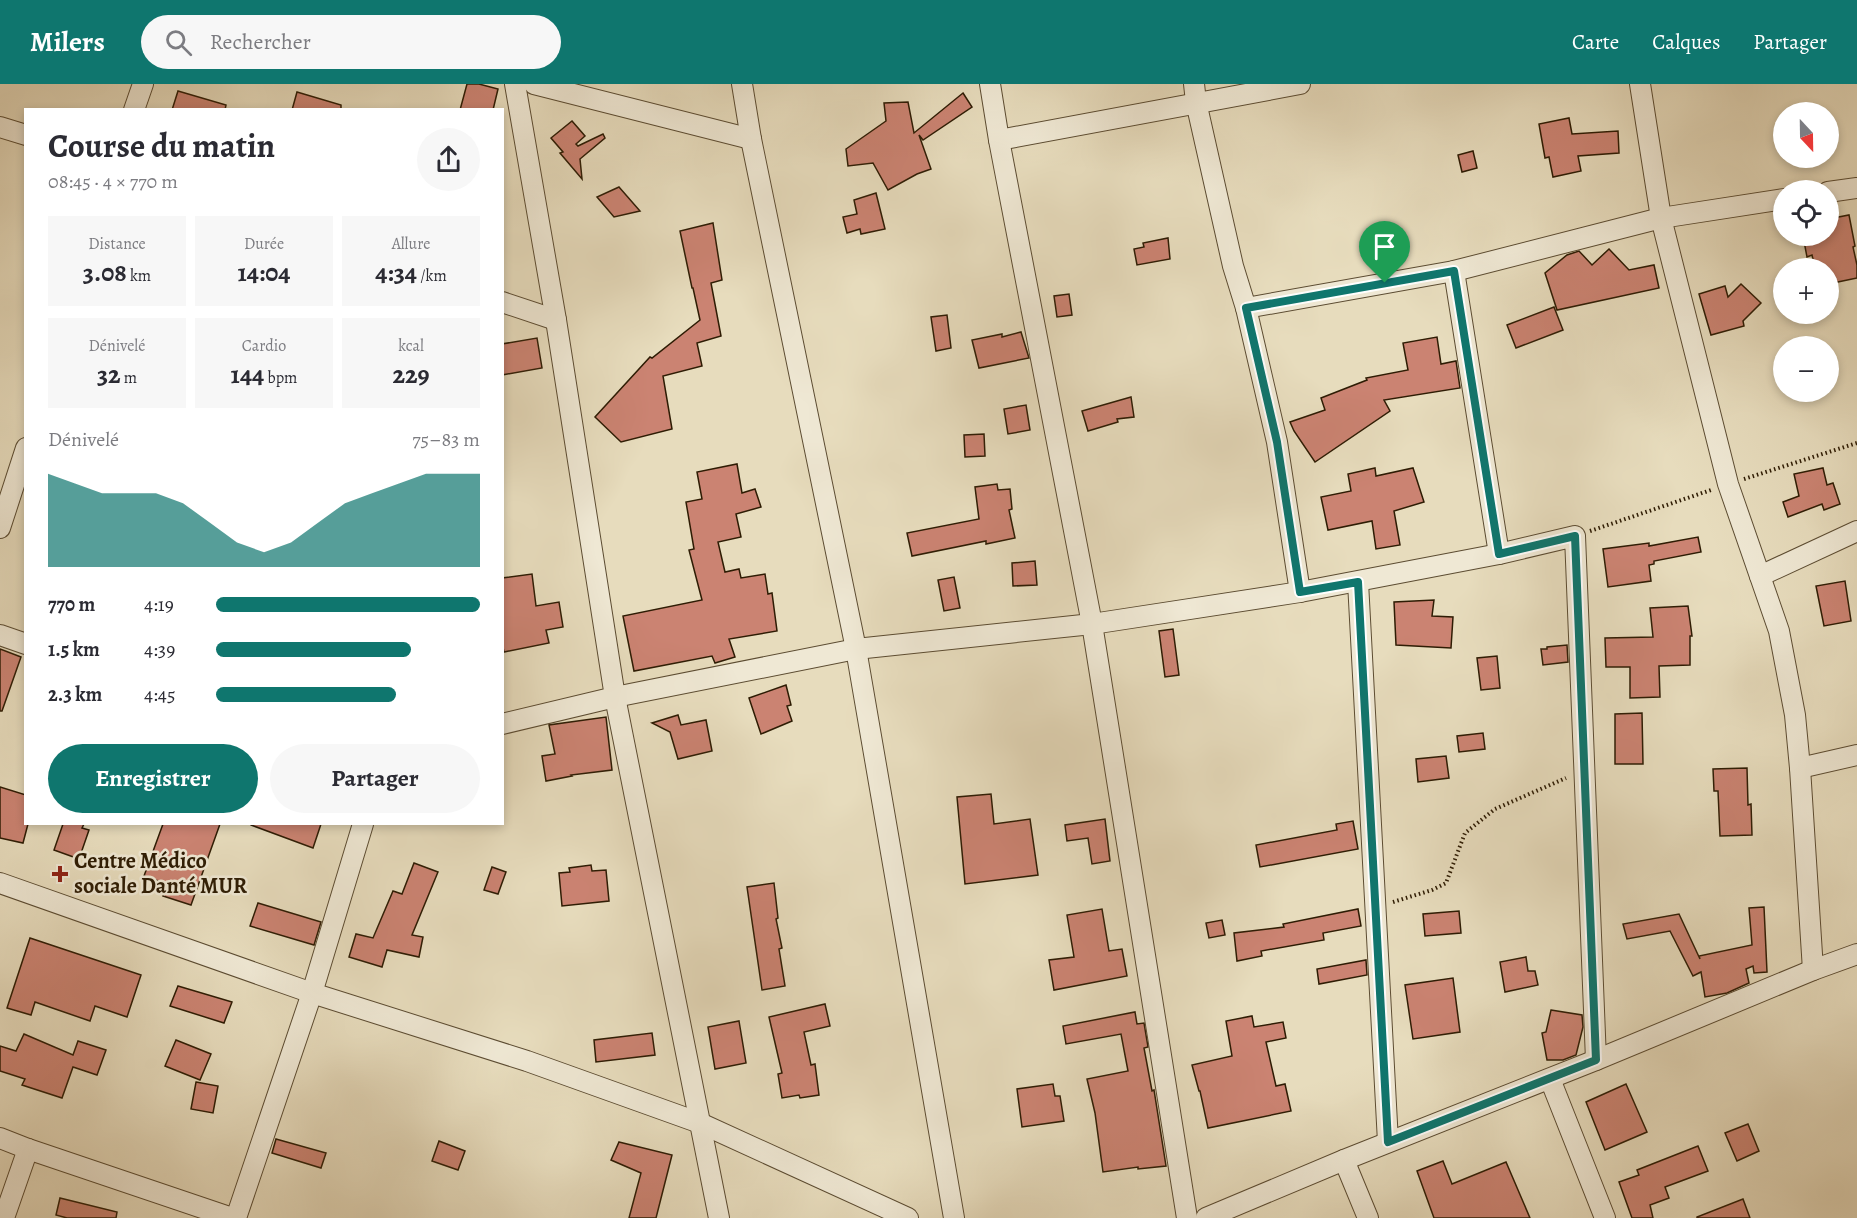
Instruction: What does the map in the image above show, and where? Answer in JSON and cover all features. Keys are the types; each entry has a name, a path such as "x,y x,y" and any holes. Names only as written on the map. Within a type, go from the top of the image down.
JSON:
{"street":[{"path":"135,108 143,84"},
{"path":"515,84 556,320 615,697 719,1218"},
{"path":"534,84 751,140"},
{"path":"742,84 751,140 856,649 954,1218"},
{"path":"990,84 1092,624 1187,1218"},
{"path":"999,140 1195,93 1300,84"},
{"path":"1640,84 1661,218 1728,484 1779,631 1795,716 1813,970"},
{"path":"1195,93 1233,266 1246,308 1277,442 1300,592"},
{"path":"0,127 24,134"},
{"path":"1839,190 1857,188"},
{"path":"1246,308 1454,271 1661,218 1773,201"},
{"path":"1454,271 1499,554"},
{"path":"504,303 556,320"},
{"path":"0,528 24,454"},
{"path":"1760,576 1857,531"},
{"path":"504,724 615,697 856,649 1092,624 1300,592 1499,554 1575,536 1596,1060"},
{"path":"1358,582 1388,1142"},
{"path":"0,635 24,643"},
{"path":"1800,768 1857,755"},
{"path":"0,1138 234,1218 312,993 363,825"},
{"path":"0,883 312,993 527,1062 700,1123 908,1218"},
{"path":"1206,1218 1388,1142 1857,954"},
{"path":"1550,1079 1605,1218"},
{"path":"4,1218 28,1149"},
{"path":"1344,1160 1368,1218"}],"path":[{"path":"1375,908 1432,890 1446,883 1465,833 1496,809 1584,770"}],"building":[{"path":"467,84 479,84 498,89 493,108 461,108"},
{"path":"178,91 226,105 225,108 173,108"},
{"path":"297,92 341,105 341,108 293,108"},
{"path":"963,93 972,107 923,140 919,135 931,169 888,190 873,163 848,166 846,149 886,121 884,103 908,102 914,133"},
{"path":"1569,118 1572,134 1618,131 1619,153 1578,156 1581,171 1553,177 1549,157 1545,158 1539,124"},
{"path":"572,121 585,136 576,144 578,146 603,134 605,138 580,159 582,179 560,153 563,152 551,138"},
{"path":"1473,151 1477,168 1462,172 1458,155"},
{"path":"619,187 640,211 614,217 597,197"},
{"path":"876,193 885,229 861,234 860,229 847,233 843,217 857,214 854,200"},
{"path":"1849,215 1855,246 1853,247 1857,278 1839,282 1839,258 1813,258 1812,255 1807,257 1805,246 1839,246 1839,217"},
{"path":"713,223 722,280 711,283 721,336 697,343 702,366 663,376 672,429 621,442 595,417 650,357 652,358 700,320 680,231"},
{"path":"1168,238 1170,259 1137,265 1134,249 1144,247 1143,243"},
{"path":"1609,249 1629,270 1654,265 1659,288 1557,310 1545,273 1567,255 1579,251 1592,265"},
{"path":"1741,284 1761,303 1743,321 1744,326 1711,335 1699,294 1725,286 1728,297"},
{"path":"1069,294 1072,315 1057,317 1054,296"},
{"path":"1554,307 1563,330 1516,348 1507,325"},
{"path":"947,315 951,348 936,351 931,317"},
{"path":"1021,332 1029,358 979,368 972,340 1002,334 1002,337"},
{"path":"1437,337 1441,364 1456,361 1460,388 1384,400 1390,411 1315,462 1290,422 1325,410 1321,398 1367,380 1366,378 1408,370 1403,343"},
{"path":"537,338 542,368 504,375 504,344"},
{"path":"1131,397 1134,417 1117,419 1118,422 1088,431 1082,411"},
{"path":"1026,405 1030,430 1008,434 1004,409"},
{"path":"984,434 985,456 965,457 964,435"},
{"path":"737,464 742,493 755,489 761,507 736,514 741,537 718,542 725,572 739,569 741,578 765,574 768,594 772,593 777,631 729,639 735,657 715,663 712,656 634,671 623,616 702,600 689,550 694,549 686,502 702,499 697,472"},
{"path":"1375,468 1376,476 1413,468 1424,502 1394,511 1400,545 1376,549 1372,521 1328,530 1321,497 1351,491 1348,474"},
{"path":"1823,468 1827,485 1833,483 1840,504 1824,510 1822,504 1788,517 1783,502 1799,496 1794,474"},
{"path":"997,484 998,490 1010,489 1012,509 1009,510 1015,538 986,544 986,541 912,556 907,533 979,519 975,487"},
{"path":"1698,537 1701,552 1654,561 1654,564 1649,565 1651,581 1608,587 1603,549 1649,543 1649,546"},
{"path":"1035,561 1037,585 1013,586 1012,563"},
{"path":"532,574 536,606 559,602 563,627 546,630 549,643 504,652 504,578"},
{"path":"954,577 960,608 944,611 938,580"},
{"path":"1845,581 1851,621 1824,626 1816,586"},
{"path":"1434,600 1432,616 1453,617 1451,648 1396,645 1394,602"},
{"path":"1688,606 1692,636 1690,636 1690,665 1659,666 1660,697 1630,698 1630,667 1606,667 1605,638 1653,637 1650,608"},
{"path":"1173,629 1179,675 1165,677 1159,631"},
{"path":"1567,645 1568,662 1543,665 1541,649"},
{"path":"0,649 21,657 2,711 0,711"},
{"path":"1497,656 1500,688 1481,690 1477,658"},
{"path":"786,685 791,705 787,706 792,721 761,734 749,698"},
{"path":"1642,713 1643,764 1615,764 1615,714"},
{"path":"678,715 681,725 706,720 712,751 678,759 670,732 652,723"},
{"path":"606,717 612,770 571,775 546,781 542,756 555,754 549,725"},
{"path":"1483,733 1485,749 1459,752 1457,736"},
{"path":"1446,756 1449,778 1418,782 1416,759"},
{"path":"1747,768 1752,835 1720,836 1718,791 1714,791 1713,769"},
{"path":"0,787 24,794 24,825 28,825 23,843 0,838"},
{"path":"991,794 994,824 1030,819 1038,875 965,884 957,797"},
{"path":"1105,819 1110,861 1092,864 1088,838 1067,841 1065,825"},
{"path":"1353,821 1358,849 1260,867 1256,845 1337,830 1336,824"},
{"path":"63,825 84,825 82,828 89,830 79,859 54,850"},
{"path":"163,825 220,825 191,905 163,896 167,884 144,876"},
{"path":"251,825 321,825 313,848"},
{"path":"414,863 438,872 412,935 423,937 419,957 387,950 382,967 349,957 356,934 373,938 393,891 402,894"},
{"path":"591,865 592,871 606,870 609,901 562,906 559,873 570,872 569,868"},
{"path":"492,867 506,872 498,894 484,890"},
{"path":"774,883 778,918 776,919 782,948 779,949 785,986 762,990 747,887"},
{"path":"258,903 321,922 314,945 250,926"},
{"path":"1764,907 1767,972 1754,973 1753,966 1746,969 1749,983 1727,993 1705,997 1701,972 1693,976 1670,931 1627,939 1623,924 1679,914 1700,959 1699,956 1752,945 1749,908"},
{"path":"1102,909 1109,951 1122,949 1127,976 1054,990 1049,960 1074,957 1067,915"},
{"path":"1358,909 1361,926 1323,933 1324,940 1261,951 1262,956 1237,961 1234,933 1284,927 1283,924"},
{"path":"1459,911 1461,933 1425,936 1423,914"},
{"path":"1222,920 1225,935 1209,938 1206,923"},
{"path":"30,938 141,975 127,1017 95,1006 90,1021 35,1002 31,1015 7,1008"},
{"path":"1526,957 1528,971 1535,971 1538,985 1505,992 1500,962"},
{"path":"1366,960 1367,975 1319,984 1317,969"},
{"path":"1453,978 1460,1032 1413,1039 1405,985"},
{"path":"178,986 232,1002 224,1023 170,1006"},
{"path":"825,1004 830,1026 804,1032 811,1065 815,1064 819,1095 782,1098 778,1074 782,1073 769,1017"},
{"path":"1551,1010 1582,1015 1583,1027 1576,1055 1563,1060 1547,1060 1542,1033 1546,1032"},
{"path":"1135,1012 1137,1024 1144,1023 1148,1047 1144,1048 1152,1091 1154,1090 1166,1166 1103,1172 1095,1113 1087,1079 1128,1071 1121,1034 1066,1044 1063,1026"},
{"path":"1252,1016 1254,1027 1283,1022 1286,1038 1266,1042 1276,1086 1285,1084 1291,1111 1208,1128 1192,1065 1232,1056 1226,1021"},
{"path":"739,1021 746,1063 715,1069 708,1027"},
{"path":"652,1033 655,1055 596,1062 594,1040"},
{"path":"24,1034 73,1055 78,1041 106,1050 97,1075 73,1067 62,1098 22,1085 25,1079 0,1071 0,1046 16,1051"},
{"path":"176,1040 211,1054 200,1080 165,1066"},
{"path":"196,1082 218,1086 213,1113 191,1109"},
{"path":"1053,1084 1055,1096 1060,1096 1064,1121 1022,1127 1017,1089"},
{"path":"1626,1084 1647,1132 1605,1150 1586,1102"},
{"path":"1748,1124 1759,1151 1737,1161 1725,1133"},
{"path":"276,1139 326,1153 321,1168 272,1153"},
{"path":"439,1141 465,1151 458,1170 432,1161"},
{"path":"619,1142 672,1155 656,1218 629,1218 641,1173 611,1160"},
{"path":"1698,1146 1708,1171 1665,1187 1669,1198 1650,1205 1653,1218 1632,1218 1619,1182 1639,1175 1637,1170"},
{"path":"1443,1161 1452,1184 1506,1162 1530,1218 1434,1218 1417,1171"},
{"path":"60,1198 117,1212 116,1218 67,1218 56,1215"},
{"path":"1743,1199 1750,1218 1697,1218 1697,1217"}],"place":[{"name":"Centre Médico sociale Danté MUR","path":"60,874"}],"route":[{"path":"1454,271 1499,554 1575,536 1596,1060 1388,1142 1358,582 1300,592 1277,442 1246,308 1385,283 1454,271"}]}
